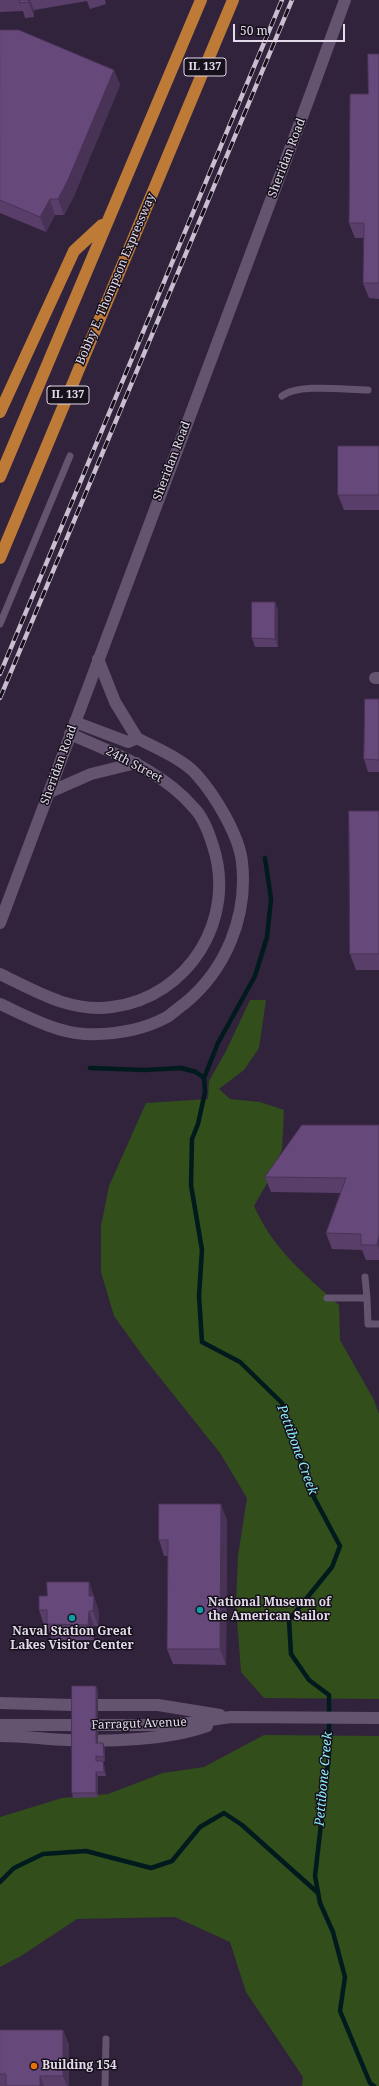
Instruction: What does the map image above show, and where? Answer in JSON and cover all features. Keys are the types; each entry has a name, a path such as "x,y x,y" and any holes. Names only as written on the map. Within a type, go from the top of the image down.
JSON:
{"highway":[{"name":"IL 137","path":"0,477 106,222 201,0"},
{"name":"Bobby E. Thompson Expressway","path":"0,558 233,0"},
{"path":"0,412 74,251 106,222"}],"street":[{"name":"Sheridan Road","path":"1,921 345,0"},
{"path":"98,659 115,702 137,738"},
{"name":"24th Street","path":"0,1004 43,1023 67,1030 101,1034 138,1029 168,1016 196,993 219,966 235,934 242,899 242,862 231,828 213,796 195,773 172,757 137,738 128,742 75,722"},
{"name":"24th Street","path":"0,974 51,999 94,1008 111,1008 146,998 177,977 197,956 212,929 218,910 220,879 218,859 210,837 196,809 158,775 136,763 70,734"},
{"path":"50,792 90,774 136,763"},
{"name":"Farragut Avenue","path":"0,1703 158,1705 231,1717 379,1718"},
{"name":"Farragut Avenue","path":"0,1725 175,1725 231,1717"},
{"name":"Farragut Avenue","path":"0,1736 68,1740 128,1739 192,1731 231,1717"}],"lane":[{"path":"282,396 288,391 304,389 368,390"},
{"path":"0,624 70,456"},
{"path":"365,1277 368,1324 379,1324"},
{"path":"327,1298 366,1298"},
{"path":"105,2086 106,2039"}],"green space":[{"path":"250,1000 266,1000 259,1048 244,1070 219,1089 230,1099 260,1102 284,1110 282,1149 274,1171 254,1206 280,1248 302,1272 339,1305 340,1340 374,1400 379,1414 379,1699 264,1698 241,1672 236,1606 238,1556 247,1498 220,1453 145,1359 114,1316 101,1272 101,1226 109,1186 146,1103 208,1099 209,1081 226,1051"},
{"path":"264,1735 379,1736 379,2086 302,2086 303,2077 246,1992 230,1942 175,1917 77,1919 21,1956 0,1967 0,1817 62,1798 108,1794 163,1773 204,1767"}],"building":[{"path":"20,0 28,0 29,2 20,3"},
{"path":"0,30 19,30 114,70 68,180 58,199 50,199 40,217 0,200"},
{"path":"368,54 379,54 379,283 363,283 364,223 349,223 350,94 368,94"},
{"path":"338,446 379,446 379,495 338,495"},
{"path":"252,602 275,602 275,639 252,638"},
{"path":"365,699 379,699 379,760 364,759"},
{"path":"349,811 379,811 379,954 350,954"},
{"path":"302,1125 379,1125 379,1235 377,1245 361,1245 361,1234 326,1233 346,1178 265,1177"},
{"name":"National Museum of the American Sailor","path":"159,1504 221,1504 220,1649 167,1649 168,1540 159,1540"},
{"path":"47,1582 89,1582 89,1596 94,1596 93,1611 89,1611 88,1625 47,1624 47,1610 39,1610 39,1596 47,1596"},
{"path":"72,1686 96,1686 96,1743 103,1743 104,1757 96,1756 96,1761 103,1761 104,1772 96,1772 96,1793 72,1793"},
{"name":"Building 154","path":"0,2030 63,2030 63,2076 40,2076 40,2086 6,2086 6,2074 0,2074"}],"waterway":[{"name":"Pettibone Creek","path":"265,858 271,899 267,937 255,976 218,1043 204,1078 205,1092 198,1124 192,1139 191,1185 202,1250 199,1296 202,1342 240,1362 282,1403 309,1488 340,1546 332,1567 289,1620 291,1654 309,1680 329,1695 329,1755 315,1876 320,1903 333,1932 345,1977 340,2011 370,2083 374,2086"},
{"path":"90,1068 145,1070 181,1068 196,1072 204,1078"},
{"name":"Pettibone Creek","path":"0,1882 14,1868 43,1854 86,1851 151,1868 172,1861 200,1827 224,1813 242,1825 318,1893"}],"railway":[{"path":"0,674 282,0"},
{"path":"0,698 292,0"}],"place":[{"name":"National Museum of the American Sailor","path":"200,1610"},
{"name":"Naval Station Great Lakes Visitor Center","path":"72,1618"},
{"name":"Building 154","path":"34,2066"}]}
